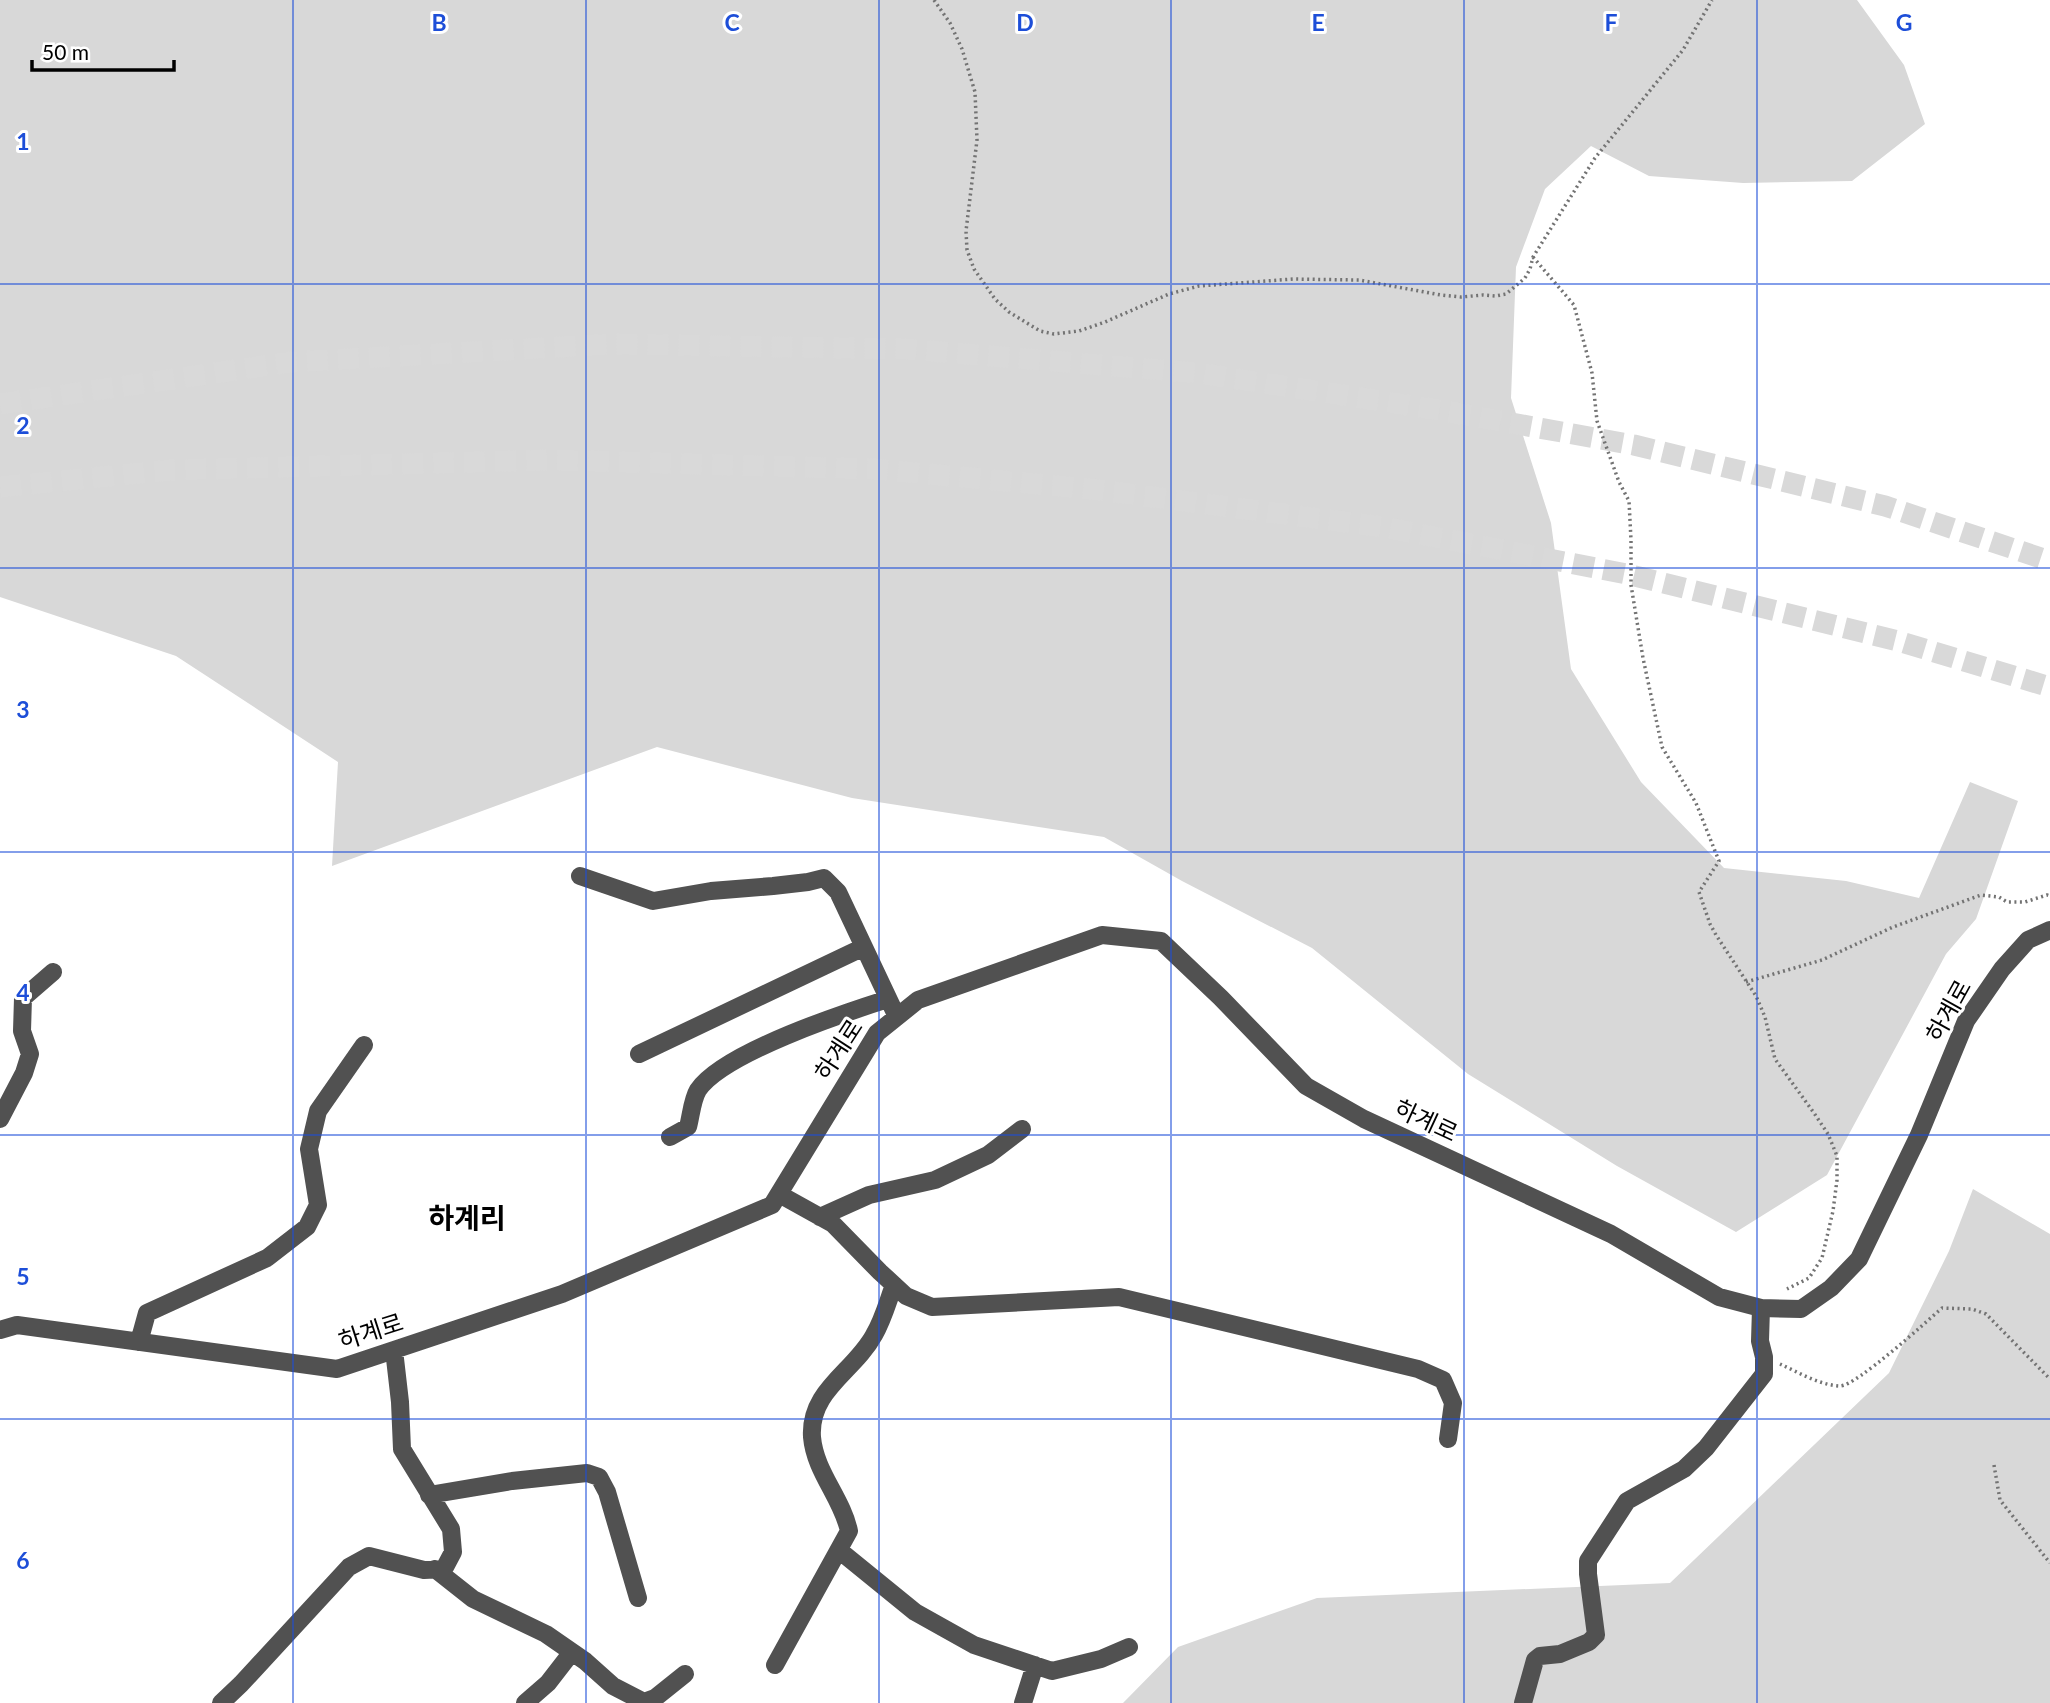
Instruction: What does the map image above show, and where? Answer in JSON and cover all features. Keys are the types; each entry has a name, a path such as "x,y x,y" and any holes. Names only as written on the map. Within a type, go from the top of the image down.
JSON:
{"street":[{"path":"580,876 653,901 711,891 808,882 824,878 838,892 897,1017"},
{"name":"하계로","path":"0,1329 17,1325 337,1369 562,1294 772,1205 877,1032 918,1000 1102,935 1161,941 1221,998 1306,1086 1364,1119 1611,1234 1719,1297 1761,1308 1801,1309 1831,1288 1859,1259 1919,1135 1966,1021 2002,969 2028,940 2050,930"},
{"path":"639,1054 864,947"},
{"path":"0,1119 24,1073 30,1054 22,1031 23,998 53,972"},
{"path":"670,1137 688,1127 697,1092 713,1074 760,1048 843,1013 888,999"},
{"path":"139,1342 147,1313 267,1258 307,1227 318,1205 309,1149 318,1111 364,1045"},
{"path":"820,1217 869,1195 934,1180 988,1155 1022,1129"},
{"path":"779,1194 833,1224 906,1296 932,1307 1119,1297 1418,1369 1443,1380 1453,1403 1448,1439"},
{"path":"775,1665 849,1531 846,1518 821,1471 812,1437 814,1415 820,1399 857,1359 874,1335 894,1285"},
{"path":"1523,1703 1535,1661 1540,1656 1560,1654 1589,1642 1596,1635 1588,1561 1618,1513 1627,1501 1684,1469 1706,1448 1764,1374 1760,1340 1761,1308"},
{"path":"221,1703 349,1567 369,1556 424,1570 444,1569 453,1552 451,1529 402,1449 394,1350"},
{"path":"429,1495 512,1480 587,1472 599,1477 607,1492 638,1598"},
{"path":"840,1551 915,1612 974,1645 1052,1671 1101,1659 1129,1647"},
{"path":"435,1569 473,1599 546,1634 613,1686 644,1702 655,1698 685,1674"},
{"path":"525,1703 548,1683 572,1652"},
{"path":"1023,1703 1035,1665"}],"path":[{"path":"934,0 950,23 962,49 975,92 977,140 966,230 967,250 974,269 995,299 1009,312 1040,331 1054,334 1079,331 1105,323 1169,294 1199,286 1293,279 1359,280 1461,297 1496,296 1506,293 1525,278 1533,257 1595,158 1683,50 1712,0"},
{"path":"1533,257 1574,304 1592,373 1597,421 1619,482 1629,501 1631,585 1662,747 1696,803 1719,860 1699,892 1710,924 1756,996 1765,1017 1775,1059 1828,1134 1837,1156 1833,1211 1822,1258 1810,1278 1780,1292"},
{"path":"1746,982 1822,960 1893,927 1981,895 1999,897 2007,902 2025,902 2050,896"},
{"path":"1764,1357 1824,1383 1843,1386 1860,1377 1942,1308 1972,1309 1986,1314 2050,1379"},
{"path":"1994,1465 2000,1500 2050,1563"}],"shaded area":[{"path":"0,0 1857,0 1904,65 1925,124 1852,181 1743,183 1649,176 1591,146 1545,189 1516,267 1511,398 1551,523 1571,669 1641,782 1724,868 1846,881 1919,898 1970,782 2018,801 1976,919 1946,954 1827,1175 1736,1232 1617,1166 1468,1074 1312,948 1104,837 852,798 657,747 332,866 338,762 176,656 0,597"},
{"path":"1973,1189 2050,1234 2050,1703 1123,1703 1178,1647 1317,1598 1670,1583 1889,1373 1949,1251"}],"tunnel":[{"path":"0,404 291,362 613,344 905,349 1199,373 1439,410 1634,445 1885,506 2050,561"},
{"path":"0,487 171,470 551,460 874,469 1091,489 1383,527 1627,574 1898,641 2050,687"}],"district":[{"name":"하계리","path":"467,1218"}]}
